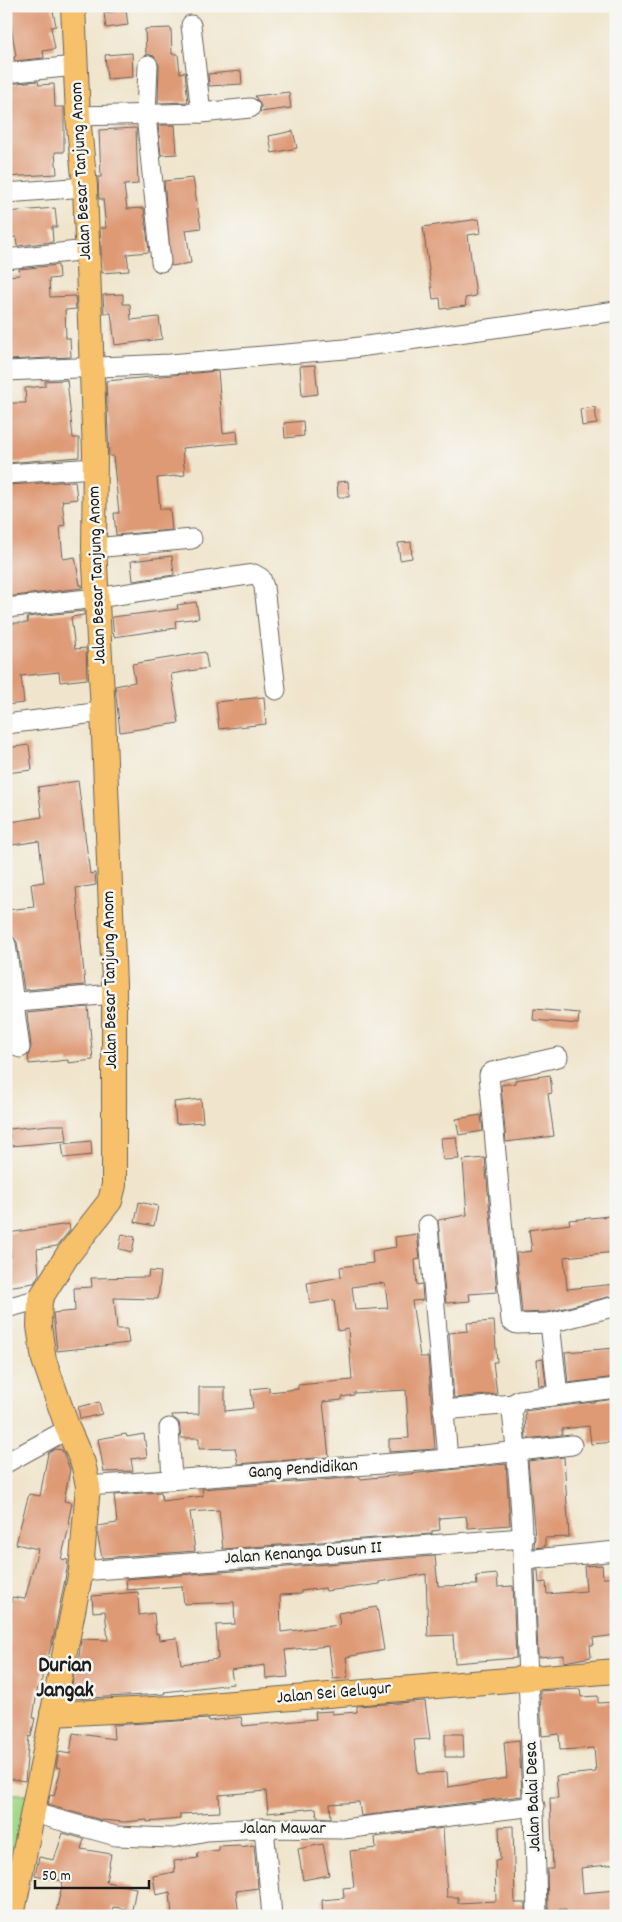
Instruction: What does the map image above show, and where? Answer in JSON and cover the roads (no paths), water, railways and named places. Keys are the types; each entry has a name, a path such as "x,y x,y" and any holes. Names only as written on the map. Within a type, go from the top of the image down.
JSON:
{"main road":[{"name":"Jalan Besar Tanjung Anom","path":"40,1299 67,1256 113,1194 114,989 103,712 94,548 94,468 85,188 78,116 73,6"},
{"path":"12,1916 81,1571 88,1486 83,1464 68,1429 44,1360 39,1326 40,1299"},
{"name":"Jalan Sei Gelugur","path":"52,1714 173,1708 616,1671"}],"street":[{"path":"191,25 201,113"},
{"path":"148,65 146,114 161,262"},
{"path":"6,73 75,66"},
{"path":"78,116 201,113 250,108"},
{"path":"6,194 85,188"},
{"path":"6,259 87,250"},
{"path":"6,371 170,364 345,349 616,311"},
{"path":"6,474 94,468"},
{"path":"94,548 192,540"},
{"path":"6,608 97,598 254,574 261,578 264,587 276,690"},
{"path":"6,724 103,712"},
{"path":"6,944 10,998 20,1048"},
{"path":"10,998 114,989"},
{"path":"558,1057 492,1072 489,1075 511,1321 516,1324 550,1323 616,1306"},
{"path":"428,1225 448,1459"},
{"path":"6,1308 40,1299"},
{"path":"550,1323 558,1395"},
{"path":"443,1410 514,1404 520,1400 616,1388"},
{"name":"Jalan Balai Desa","path":"514,1404 512,1412 518,1450 524,1538 528,1679 535,1806 537,1916"},
{"path":"169,1428 172,1480"},
{"path":"6,1462 68,1429"},
{"name":"Gang Pendidikan","path":"88,1486 448,1459 518,1450 572,1446"},
{"name":"Jalan Kenanga Dusun II","path":"81,1571 524,1538"},
{"path":"524,1560 616,1551"},
{"name":"Jalan Mawar","path":"34,1813 116,1836 172,1838 207,1831 264,1828 342,1829 535,1806"},
{"path":"264,1828 272,1916"}],"district":[{"name":"Durian Jangak","path":"65,1678"}]}
